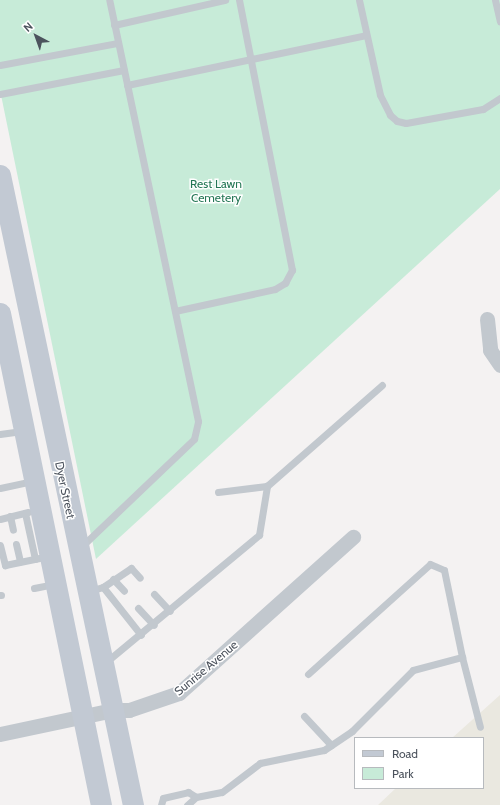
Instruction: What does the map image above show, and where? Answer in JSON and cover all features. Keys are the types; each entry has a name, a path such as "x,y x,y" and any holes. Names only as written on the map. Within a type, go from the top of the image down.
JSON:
{"main road":[{"name":"Dyer Street","path":"0,175 5,222 77,550 95,590 103,664 133,805"},
{"path":"0,313 35,481 32,511 42,558 55,583 101,805"},
{"path":"42,558 77,550"}],"street":[{"path":"487,319 490,350 500,365"},
{"name":"Sunrise Avenue","path":"0,734 113,710 150,705 180,693 353,537"}],"lane":[{"path":"77,550 163,470 196,434 198,421 109,0"},
{"path":"114,25 225,0"},
{"path":"175,311 275,289 285,283 292,270 252,59 239,0"},
{"path":"359,0 380,95 390,115 397,120 406,124 483,109 500,98"},
{"path":"495,0 500,21"},
{"path":"128,85 366,35"},
{"path":"0,65 118,43"},
{"path":"0,94 124,70"},
{"path":"218,492 267,486 382,385"},
{"path":"0,434 24,431"},
{"path":"0,488 35,481"},
{"path":"103,664 154,625 259,536 267,486"},
{"path":"0,519 32,511"},
{"path":"10,516 13,530"},
{"path":"16,544 20,562"},
{"path":"0,545 5,565 42,558"},
{"path":"308,674 430,564 444,570 462,657 480,727"},
{"path":"140,578 133,566 95,590 141,635"},
{"path":"114,579 124,591"},
{"path":"34,588 55,583"},
{"path":"154,594 170,611"},
{"path":"138,608 154,625"},
{"path":"187,805 196,797 222,792 260,763 331,745 352,731 413,670 462,657"},
{"path":"304,716 331,745"},
{"path":"161,805 163,798 188,792 196,797"}],"shaded area":[{"path":"500,695 500,805 378,805 395,789 484,789 484,737 453,737"}],"green space":[{"name":"Rest Lawn Cemetery","path":"0,0 500,0 500,189 96,559 0,90"}]}
